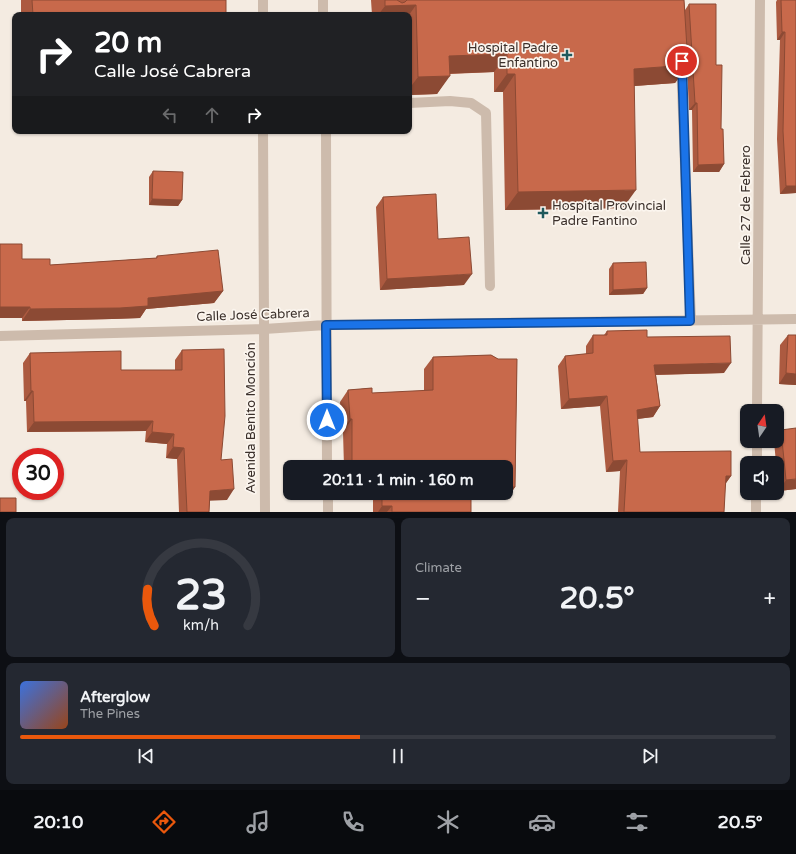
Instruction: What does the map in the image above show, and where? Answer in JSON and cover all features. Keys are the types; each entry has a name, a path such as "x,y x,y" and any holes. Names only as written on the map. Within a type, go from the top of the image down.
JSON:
{"street":[{"path":"263,0 263,12"},
{"path":"322,0 323,12"},
{"name":"Calle 27 de Febrero","path":"757,404 760,0"},
{"path":"681,53 690,321"},
{"path":"412,103 450,101 471,103 486,113 490,286"},
{"name":"Avenida Benito Monción","path":"264,134 265,512"},
{"path":"326,134 327,460"},
{"name":"Calle José Cabrera","path":"0,336 264,329 326,325 796,319"},
{"path":"328,500 328,512"},
{"path":"756,500 756,512"}],"building":[{"path":"32,0 226,0 226,12 33,12"},
{"path":"385,0 397,0 402,3 407,0 684,0 688,65 634,69 636,190 518,192 515,74 507,74 507,54 449,56 450,76 418,77 416,5 385,6"},
{"path":"781,0 796,0 796,186 786,186 783,131 785,32 782,32"},
{"path":"689,4 716,4 716,65 722,65 721,129 723,129 724,164 698,165 697,103 695,103"},
{"path":"153,171 183,172 182,200 152,199"},
{"path":"436,194 438,239 469,237 472,274 387,279 383,197"},
{"path":"0,244 22,244 22,259 50,259 50,265 157,258 157,256 218,250 223,291 148,298 148,306 120,308 30,309 30,307 0,307"},
{"path":"646,262 647,288 613,290 613,263"},
{"path":"647,330 647,337 730,336 731,363 654,365 660,406 637,410 640,452 731,451 731,476 726,476 724,512 624,512 627,460 613,461 607,396 569,399 565,356 593,353 593,335 607,335 607,331"},
{"path":"788,335 796,335 796,374 786,373"},
{"path":"224,349 225,416 221,460 232,459 234,489 210,491 209,512 187,512 184,448 173,447 174,434 152,432 153,421 34,422 33,391 31,391 30,353 121,351 121,370 182,370 182,350"},
{"path":"491,355 498,359 517,359 515,487 513,487 513,460 352,460 352,419 350,419 348,390 372,388 372,393 433,390 433,357"},
{"path":"796,428 796,479 786,480 783,448 784,430"},
{"path":"0,498 12,498 12,500 16,500 16,512 0,512"},
{"path":"382,500 471,500 471,512 392,512 392,506 382,506"}],"place":[{"name":"Hospital Padre Enfantino","path":"567,55"},
{"name":"Hospital Provincial Padre Fantino","path":"543,213"}],"route":[{"path":"327,420 326,325 690,321 682,61"}]}
